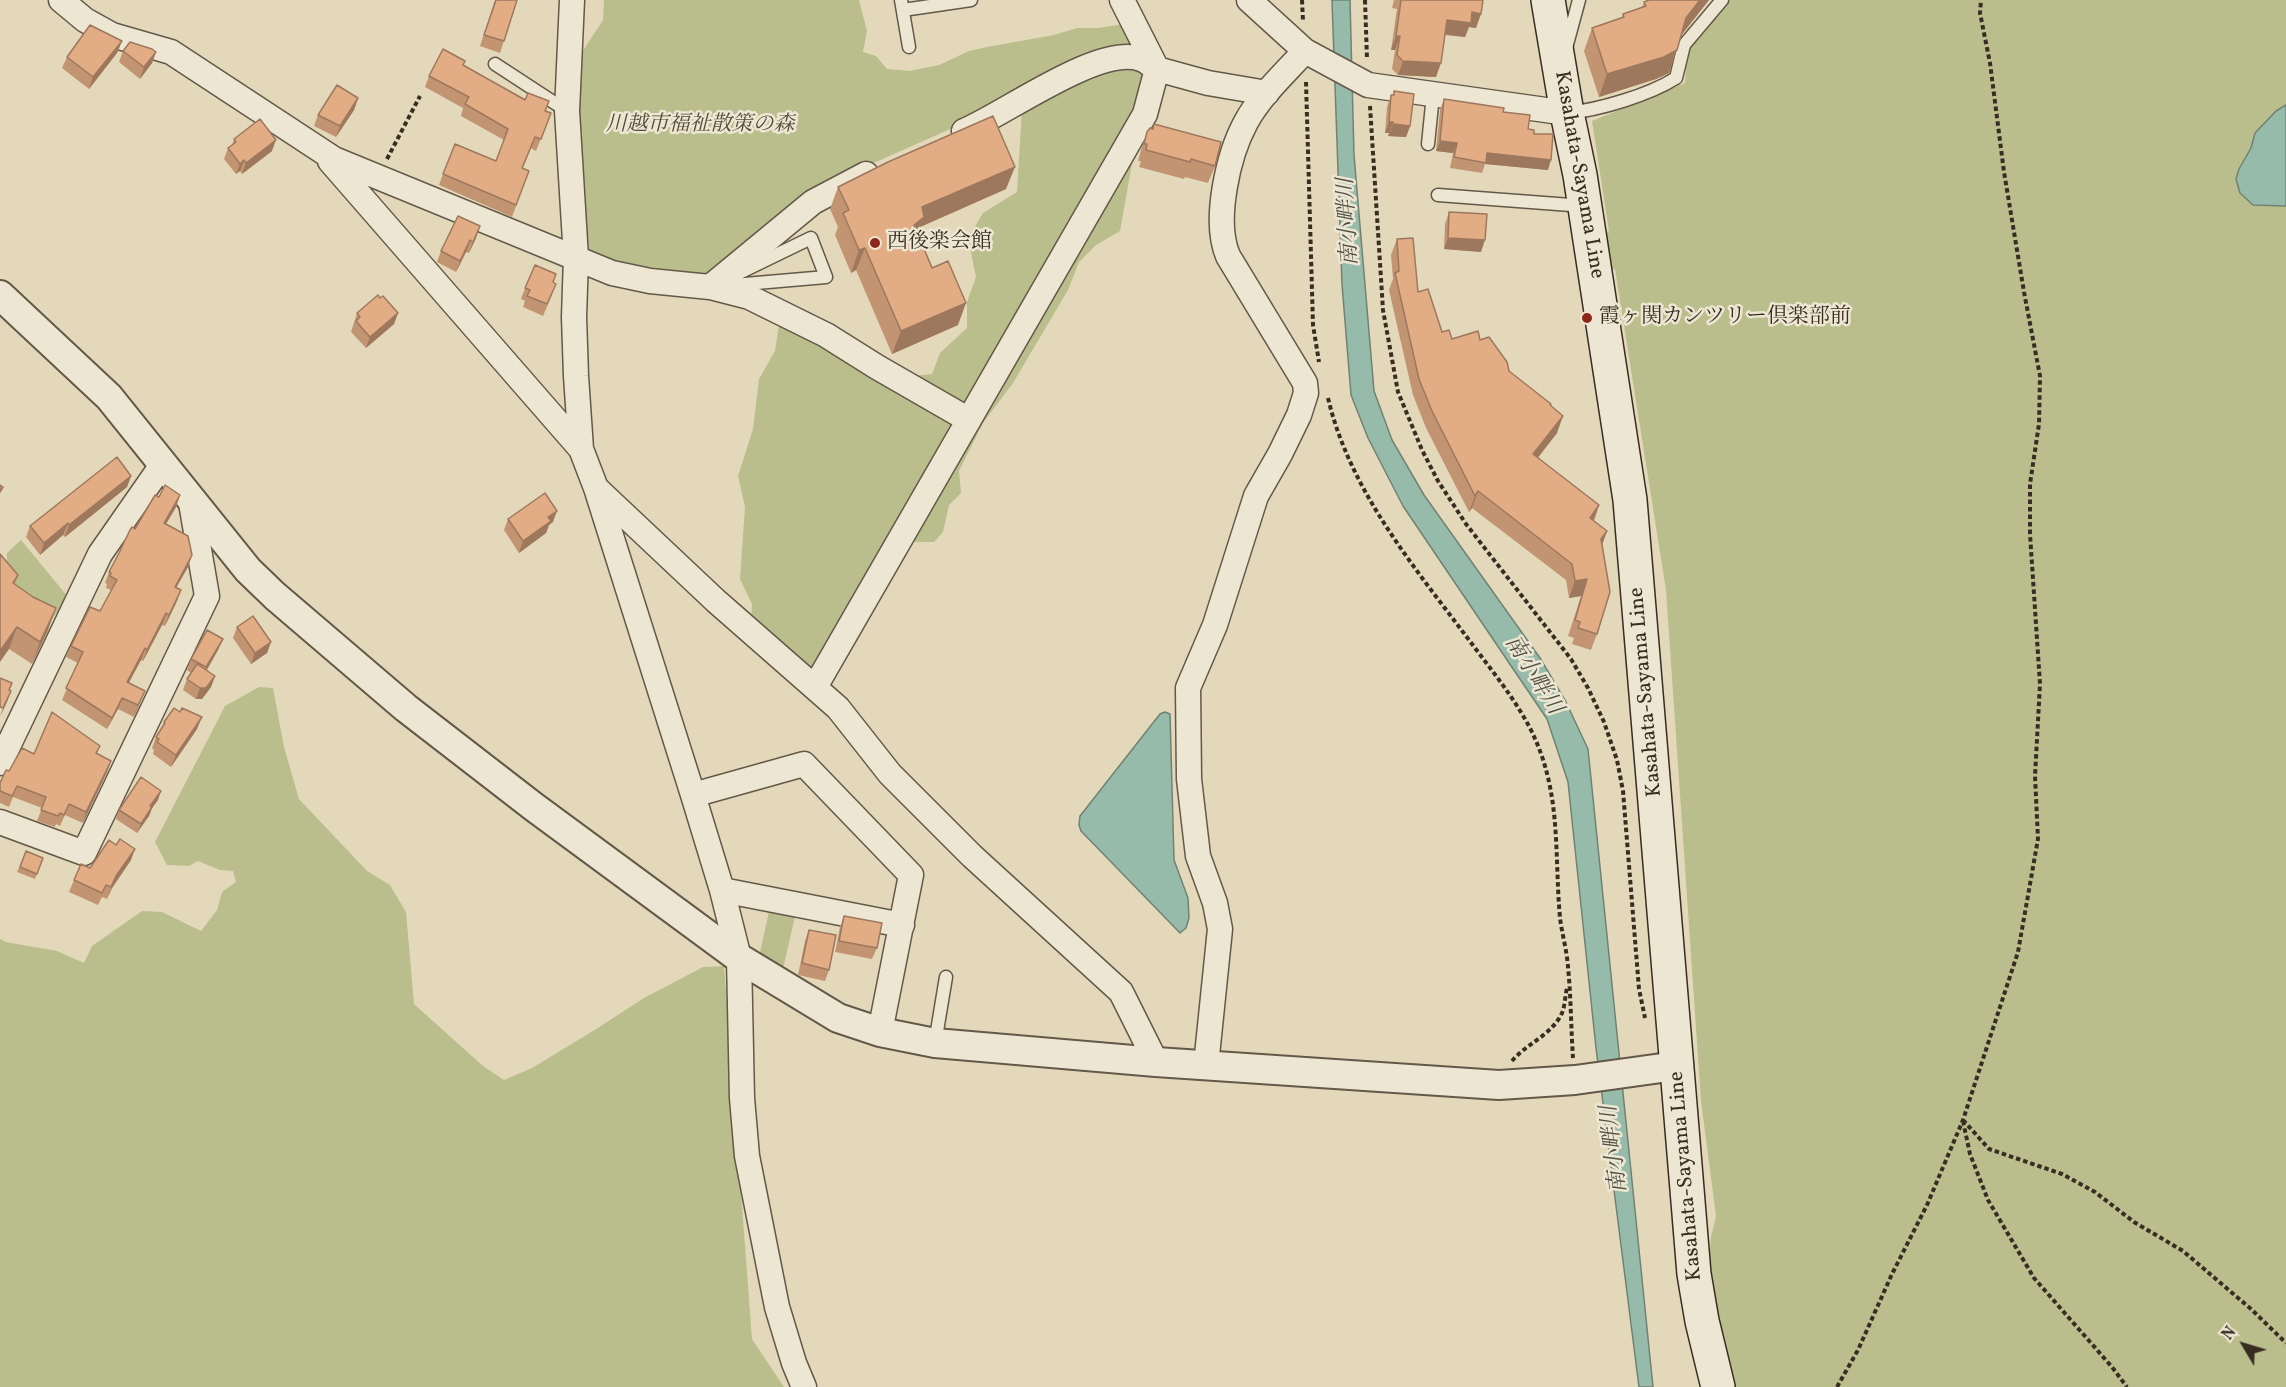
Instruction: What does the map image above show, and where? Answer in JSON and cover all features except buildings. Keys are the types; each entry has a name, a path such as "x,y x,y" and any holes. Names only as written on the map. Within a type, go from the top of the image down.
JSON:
{"main road":[{"name":"Kasahata-Sayama Line","path":"1548,0 1585,206 1630,500 1640,598 1662,1067 1702,1321 1718,1387"}],"street":[{"path":"61,0 85,20 112,34 171,52 334,159 612,273 650,281 710,287 748,297 826,335 969,420"},
{"path":"572,0 567,111 576,258 574,317 581,449 596,488 693,795 722,890 739,958 742,1098 747,1156 777,1307 794,1363 804,1387"},
{"path":"815,687 1145,114 1157,69 1122,0"},
{"path":"1249,0 1306,51 1367,85 1567,113"},
{"path":"1206,1065 1220,929 1215,903 1198,856 1189,778 1188,688 1215,625 1256,496 1299,415 1306,393 1305,382 1222,243 1225,178 1246,122 1267,93 1306,51"},
{"path":"943,139 974,127 1089,65 1116,58 1141,59 1157,69 1208,83 1267,93"},
{"path":"322,152 581,449"},
{"path":"710,287 813,202 891,162"},
{"path":"0,295 109,397 248,570 268,590 406,708 534,807 739,958 838,1018 880,1032 934,1044 1156,1062 1499,1085 1579,1079 1662,1067"},
{"path":"0,763 100,554 162,465"},
{"path":"596,488 716,601 838,708 890,774 972,856 1121,992 1156,1062"},
{"path":"0,822 84,853 207,596 190,497"},
{"path":"693,795 804,764 911,874 880,1032"},
{"path":"722,890 902,925"}],"lane":[{"path":"909,47 902,5 971,0"},
{"path":"1560,72 1579,0"},
{"path":"1567,113 1589,111 1664,86 1676,78 1684,45 1722,0"},
{"path":"495,64 567,111"},
{"path":"1428,144 1433,95"},
{"path":"1438,195 1585,206"},
{"path":"811,238 826,277 780,281 710,287 811,238"},
{"path":"934,1044 946,977"}],"path":[{"path":"1365,0 1367,85 1383,310 1398,392 1422,450 1438,481 1466,524 1571,659 1604,722 1617,760 1623,791 1639,989 1645,1022"},
{"path":"1837,1387 1858,1350 1892,1274 1927,1205 1963,1120 2018,952 2038,839 2035,777 2040,684 2030,534 2030,484 2039,424 2040,375 2004,172 1990,63 1980,13 1981,0"},
{"path":"1306,51 1313,326 1322,370"},
{"path":"378,177 420,96"},
{"path":"1326,392 1334,424 1374,508 1399,547 1512,697 1531,732 1547,771 1554,804 1560,918 1568,968 1579,1079"},
{"path":"1499,1085 1509,1065 1519,1052 1542,1036 1562,1013 1568,984"},
{"path":"1963,1120 1989,1149 2062,1174 2095,1192 2134,1222 2183,1251 2251,1309 2286,1343"},
{"path":"1963,1120 1970,1154 1988,1200 2034,1278 2112,1366 2127,1387"}],"green space":[{"name":"川越市福祉散策の森","path":"604,0 859,0 867,31 863,52 876,56 887,69 910,71 939,65 969,51 987,47 1054,35 1077,28 1124,24 1148,74 1120,231 1096,245 1079,262 1068,290 1013,383 983,423 959,471 961,493 949,505 943,532 934,542 913,542 897,566 860,636 831,668 789,680 751,623 752,604 740,579 745,507 738,476 753,429 759,379 775,351 779,325 796,312 913,376 932,374 940,353 967,328 967,302 976,277 968,238 983,213 1017,192 1022,109 959,125 856,171 707,276 686,276 595,259 578,241 577,60 603,20"},
{"path":"1728,0 2286,0 2286,1387 1733,1387 1708,1272 1711,1237 1716,1216 1701,1101 1666,590 1615,269 1610,270 1605,233 1609,231 1592,121 1685,83 1687,50"},
{"path":"21,540 68,597 47,626 6,574 7,553"},
{"path":"259,687 273,688 284,747 299,799 367,871 390,885 406,912 414,1004 483,1066 504,1080 532,1068 644,998 703,967 724,966 752,1339 784,1387 0,1387 0,939 57,951 84,963 92,946 142,911 162,912 201,931 217,910 222,892 236,882 233,871 220,870 198,861 189,866 167,865 155,842 225,706"},
{"path":"770,907 796,912 782,973 759,957"}],"water":[{"name":"南小畔川","path":"1332,0 1350,0 1354,155 1374,391 1392,440 1424,495 1540,658 1566,702 1588,749 1653,1387 1639,1387 1596,1048 1568,782 1547,719 1403,506 1368,438 1351,395 1342,284"},
{"path":"2286,105 2286,206 2253,205 2240,193 2236,179 2239,169 2251,148 2255,133 2276,111"},
{"path":"1165,712 1170,714 1174,860 1188,898 1189,918 1186,928 1180,933 1081,831 1079,825 1080,816 1160,714"}],"place":[{"name":"西後楽会館","path":"875,243"},
{"name":"霞ヶ関カンツリー倶楽部前","path":"1587,318"}]}
